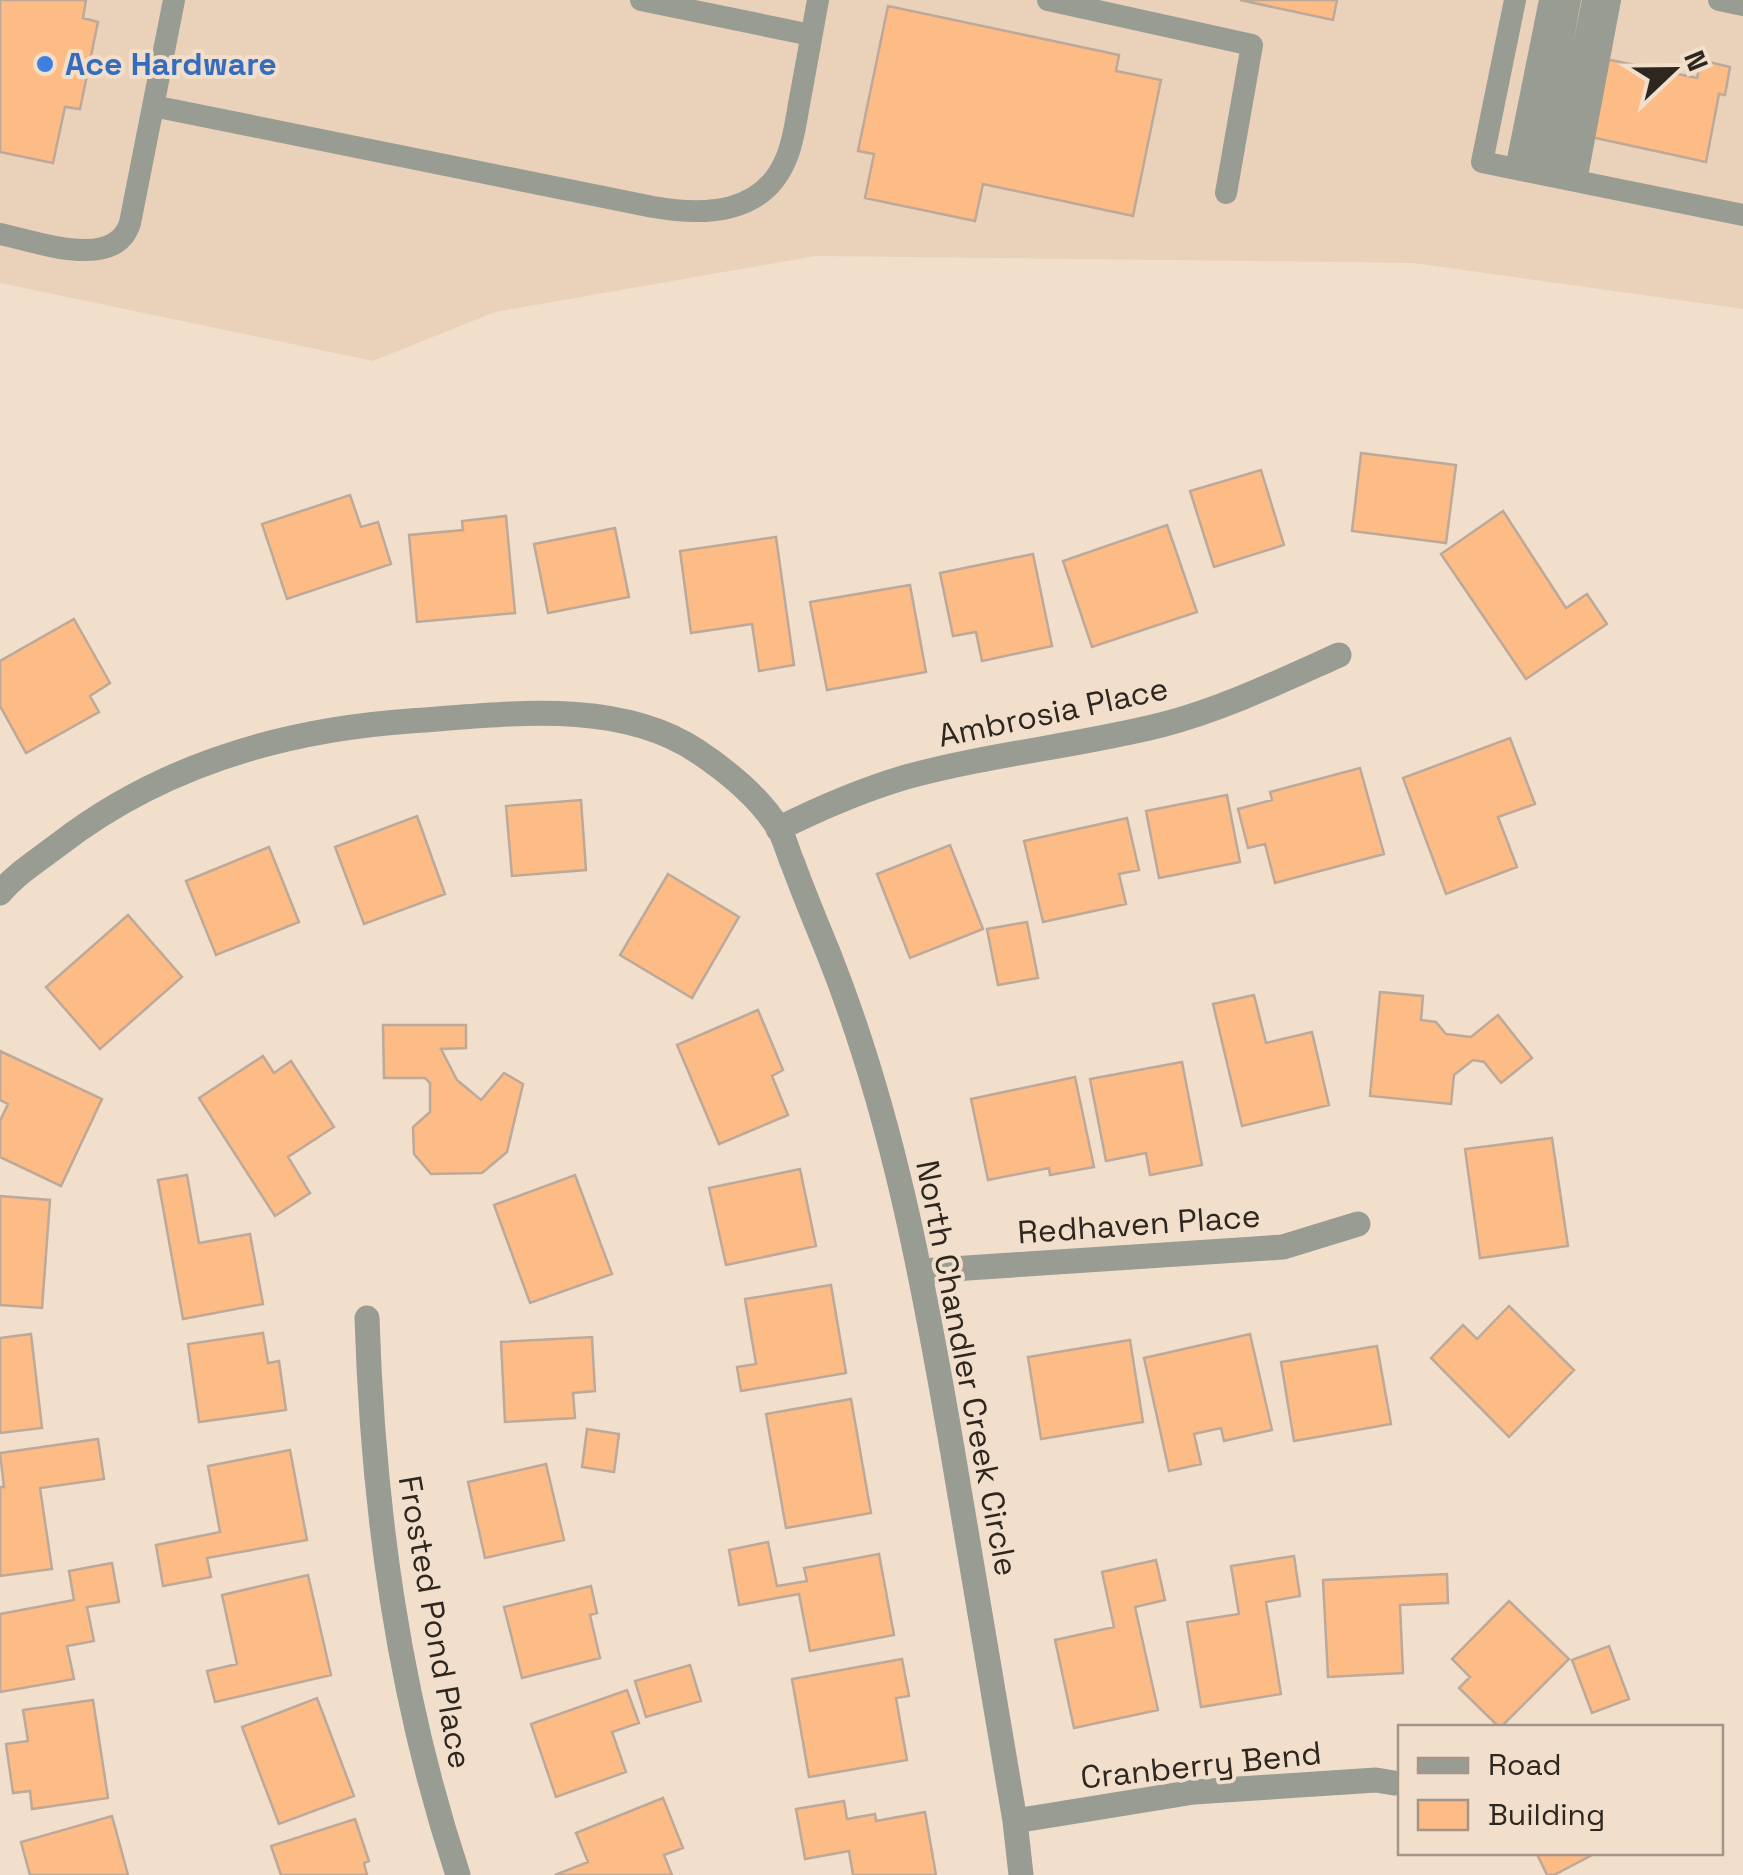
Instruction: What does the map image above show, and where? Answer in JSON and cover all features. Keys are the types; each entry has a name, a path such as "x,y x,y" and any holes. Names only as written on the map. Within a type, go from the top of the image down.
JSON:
{"street":[{"name":"Ambrosia Place","path":"778,828 904,778 1189,716 1254,694 1339,655"},
{"name":"North Chandler Creek Circle","path":"4,882 143,788 238,750 352,725 510,714 594,717 648,728 693,748 736,780 778,828 845,994 873,1081 922,1271 1021,1875"},
{"name":"Redhaven Place","path":"922,1271 1283,1247 1358,1224"},
{"name":"Frosted Pond Place","path":"367,1318 370,1431 383,1554 410,1698 458,1875"},
{"name":"Cranberry Bend","path":"1015,1822 1194,1792 1376,1780 1394,1784"}],"lane":[{"path":"0,234 89,251 117,243 129,230 174,0"},
{"path":"641,0 812,35"},
{"path":"153,106 702,214 751,200 779,174 794,133 818,0"},
{"path":"1048,0 1149,10 1252,45 1226,193"},
{"path":"1516,0 1482,162 1743,215"},
{"path":"1547,175 1550,0"},
{"path":"1547,175 1570,0"},
{"path":"1547,175 1593,0"},
{"path":"1547,175 1610,0"},
{"path":"1719,0 1743,5"}],"shaded area":[{"path":"0,0 1743,0 1743,309 1413,263 816,256 495,312 373,361 0,283"}],"building":[{"name":"Ace Hardware","path":"0,0 86,0 83,18 98,22 80,109 65,107 53,163 0,152"},
{"path":"1240,0 1337,0 1333,20"},
{"path":"888,6 1119,55 1116,71 1161,80 1133,216 983,184 975,221 865,198 874,154 858,151"},
{"path":"1606,59 1697,78 1701,60 1730,67 1725,95 1719,94 1706,162 1591,137"},
{"path":"1361,453 1456,465 1446,543 1352,531"},
{"path":"1261,470 1284,545 1214,567 1190,491"},
{"path":"350,495 361,527 378,522 391,564 287,599 262,524"},
{"path":"1503,511 1566,608 1587,594 1607,624 1526,679 1441,554"},
{"path":"506,516 515,613 417,622 409,535 463,530 462,521"},
{"path":"1167,525 1197,612 1092,647 1063,561"},
{"path":"615,528 629,597 548,613 534,544"},
{"path":"776,537 794,665 759,671 752,624 691,633 680,551"},
{"path":"1033,554 1052,646 982,661 976,632 953,636 940,573"},
{"path":"910,585 926,672 827,690 810,602"},
{"path":"74,619 110,683 90,696 99,712 26,753 0,706 0,661"},
{"path":"1510,738 1535,804 1498,817 1517,867 1446,894 1403,778"},
{"path":"1360,768 1384,854 1275,883 1265,844 1248,848 1238,809 1272,800 1270,792"},
{"path":"1227,795 1240,862 1159,878 1146,811"},
{"path":"581,800 586,870 512,876 506,806"},
{"path":"417,816 445,894 364,924 335,847"},
{"path":"1127,818 1139,870 1119,874 1126,904 1043,922 1024,841"},
{"path":"950,845 983,929 910,958 877,874"},
{"path":"269,847 299,922 216,955 186,881"},
{"path":"668,874 739,917 692,998 620,955"},
{"path":"128,915 182,977 100,1049 46,987"},
{"path":"1027,922 1038,978 998,985 987,929"},
{"path":"1380,992 1423,996 1421,1020 1436,1022 1446,1034 1471,1037 1498,1015 1532,1058 1501,1083 1484,1062 1473,1060 1454,1075 1451,1104 1370,1096"},
{"path":"1254,995 1266,1043 1312,1032 1329,1105 1242,1126 1213,1004"},
{"path":"758,1010 783,1070 772,1076 788,1115 719,1144 677,1045"},
{"path":"383,1025 466,1025 466,1048 441,1049 457,1080 481,1100 504,1073 523,1084 507,1152 482,1173 431,1174 414,1154 413,1127 430,1112 430,1083 425,1078 384,1078"},
{"path":"0,1051 102,1099 61,1186 0,1157 0,1121 8,1104 0,1100"},
{"path":"263,1056 274,1073 291,1061 334,1127 288,1157 310,1193 275,1216 199,1098"},
{"path":"1182,1062 1202,1165 1150,1175 1146,1153 1106,1161 1090,1079"},
{"path":"1075,1077 1094,1167 1050,1175 1049,1168 988,1180 971,1099"},
{"path":"1552,1138 1568,1246 1480,1258 1465,1149"},
{"path":"800,1169 816,1246 726,1265 709,1188"},
{"path":"187,1175 199,1243 250,1234 263,1304 183,1319 158,1180"},
{"path":"575,1175 612,1274 530,1303 494,1205"},
{"path":"0,1196 50,1200 42,1308 0,1305"},
{"path":"831,1285 846,1373 741,1391 737,1367 756,1364 745,1299"},
{"path":"1509,1306 1574,1370 1509,1437 1431,1358 1463,1325 1477,1339"},
{"path":"263,1333 268,1363 279,1361 286,1410 199,1422 188,1344"},
{"path":"31,1334 42,1428 0,1433 0,1338"},
{"path":"1250,1334 1272,1430 1224,1441 1221,1428 1194,1434 1201,1464 1169,1471 1144,1358"},
{"path":"592,1337 595,1391 573,1393 575,1418 505,1422 501,1342"},
{"path":"1130,1340 1143,1422 1041,1439 1028,1357"},
{"path":"1377,1346 1391,1424 1294,1441 1281,1362"},
{"path":"851,1399 871,1513 786,1528 766,1414"},
{"path":"587,1429 619,1434 614,1472 582,1467"},
{"path":"98,1439 104,1479 40,1488 52,1569 0,1576 0,1487 4,1487 0,1453"},
{"path":"290,1450 307,1540 207,1558 211,1577 163,1586 156,1545 220,1532 208,1466"},
{"path":"546,1464 564,1540 485,1558 468,1482"},
{"path":"768,1542 777,1586 807,1581 804,1568 879,1554 894,1635 810,1651 799,1594 739,1605 729,1550"},
{"path":"1294,1556 1300,1596 1266,1602 1281,1694 1201,1707 1187,1622 1239,1614 1231,1566"},
{"path":"1156,1560 1165,1600 1135,1607 1158,1710 1074,1728 1055,1640 1114,1627 1102,1572"},
{"path":"112,1563 119,1602 87,1607 94,1641 67,1646 74,1679 0,1692 0,1614 74,1600 69,1571"},
{"path":"1447,1574 1448,1603 1400,1605 1403,1673 1328,1677 1323,1580"},
{"path":"308,1575 331,1675 215,1702 207,1671 237,1664 222,1595"},
{"path":"591,1586 597,1613 590,1615 600,1658 522,1678 504,1607"},
{"path":"1509,1601 1569,1659 1503,1725 1497,1725 1459,1688 1470,1677 1452,1659"},
{"path":"1609,1646 1629,1699 1592,1713 1572,1660"},
{"path":"902,1659 909,1696 896,1698 907,1760 809,1777 792,1679"},
{"path":"690,1665 701,1701 646,1717 635,1681"},
{"path":"627,1690 639,1723 612,1732 626,1772 556,1797 531,1724"},
{"path":"317,1698 354,1796 279,1824 242,1727"},
{"path":"93,1700 108,1798 32,1809 30,1791 13,1793 6,1744 28,1741 23,1710"},
{"path":"663,1798 683,1848 664,1855 672,1875 555,1875 588,1862 576,1833"},
{"path":"844,1801 847,1819 875,1814 876,1821 925,1812 936,1875 853,1875 849,1851 805,1859 796,1809"},
{"path":"112,1816 128,1875 30,1875 21,1842"},
{"path":"355,1819 369,1861 364,1863 367,1875 281,1875 271,1846"},
{"path":"1537,1855 1592,1855 1554,1875 1547,1875"}],"place":[{"name":"Ace Hardware","path":"45,64"}]}
